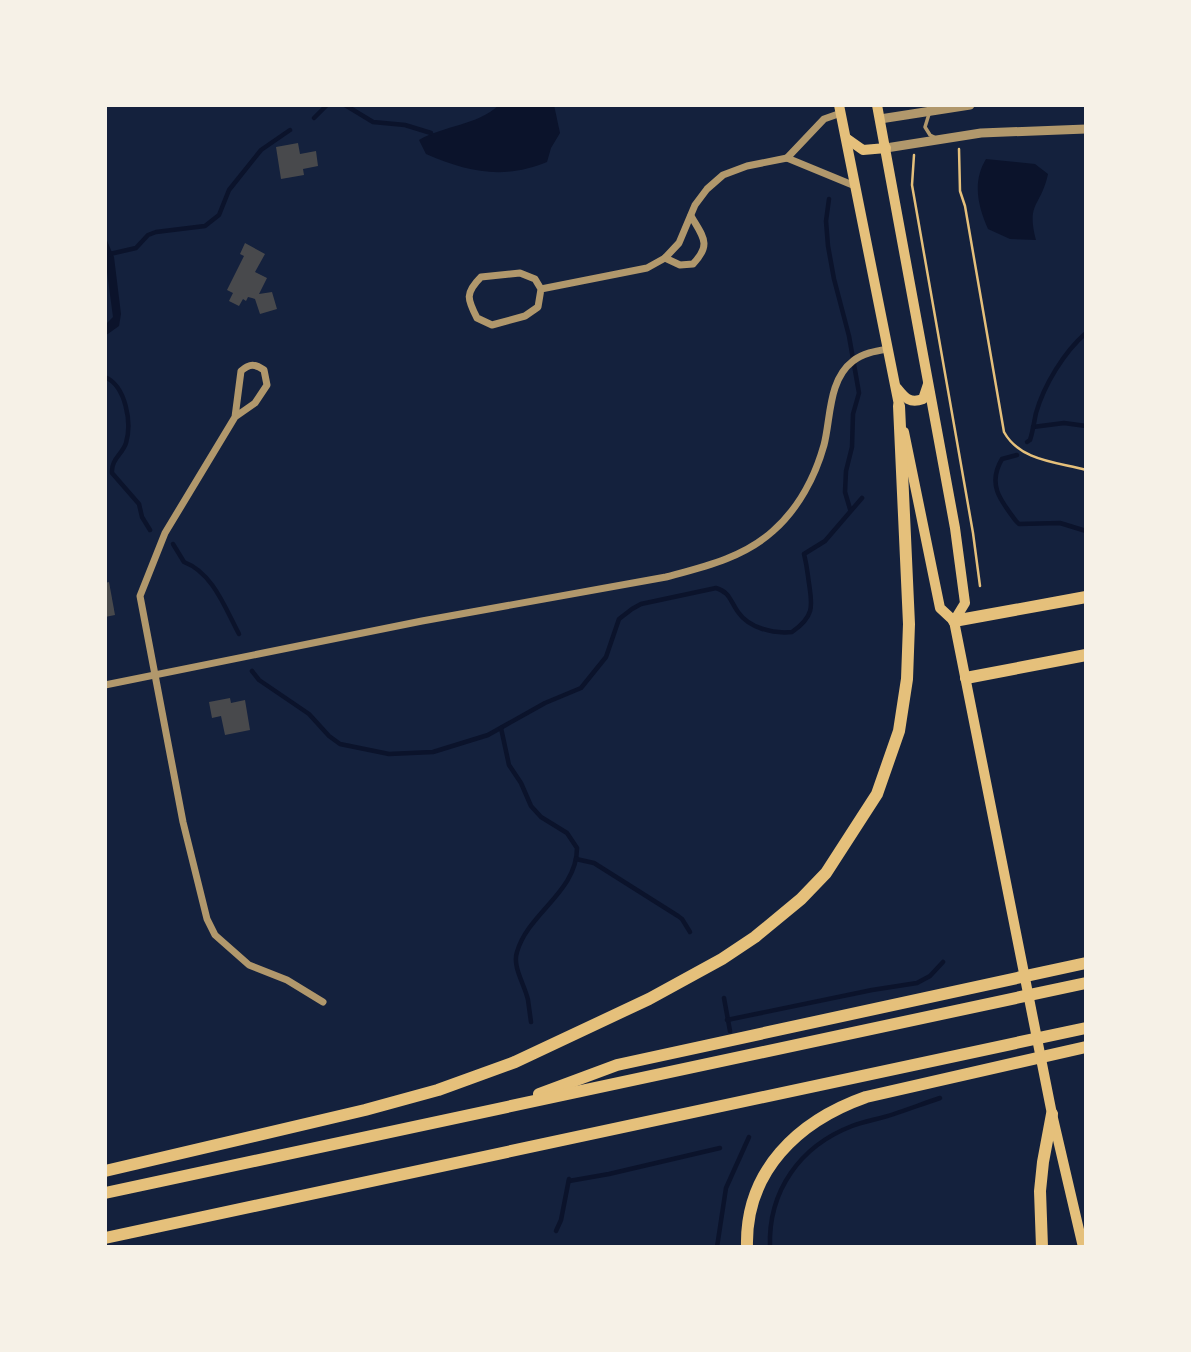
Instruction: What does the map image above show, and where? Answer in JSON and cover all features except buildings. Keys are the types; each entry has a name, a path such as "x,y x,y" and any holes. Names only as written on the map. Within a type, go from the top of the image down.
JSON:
{"highway":[{"path":"105,1171 365,1110 438,1090 493,1071 649,999 722,959 755,937 801,899 825,873 877,794 899,731 907,679 909,624 899,406"},
{"path":"954,621 1086,597"},
{"path":"966,678 1086,655"},
{"path":"496,1110 617,1065 1086,963"},
{"path":"105,1193 1086,983"},
{"path":"105,1238 1086,1028"},
{"path":"747,1247 746,1227 752,1201 763,1177 782,1148 810,1124 844,1105 866,1097 1086,1047"},
{"path":"1042,1247 1040,1191 1052,1114"}],"main road":[{"path":"877,105 953,510 965,603 954,621"},
{"path":"840,109 940,608 954,621 1052,1114 1083,1247"},
{"path":"846,138 863,150 886,148"},
{"path":"895,385 908,400 916,402 923,399 929,379"}],"street":[{"path":"880,119 970,105"},
{"path":"787,158 824,119 840,109"},
{"path":"886,148 1009,131 1086,129"},
{"path":"541,289 647,268 665,258 679,243 695,205 706,189 723,175 747,166 787,158 855,186"},
{"path":"665,258 680,265 693,264 703,253 705,240 691,216"},
{"path":"520,273 535,279 541,289 538,307 525,316 492,325 477,318 468,301 471,287 481,277 520,273"},
{"path":"105,685 422,621 666,577 705,567 733,556 773,531 809,483 824,444 833,394 844,370 866,354 888,349"},
{"path":"235,417 241,371 248,365 256,365 264,370 267,385 255,403 235,417 164,533 140,596 183,822 207,919 215,935 249,965 287,980 323,1002"}],"lane":[{"path":"934,111 926,117 925,127 930,135 940,139"}],"path":[{"path":"958,136 960,191 965,205 1004,432 1010,443 1030,456 1086,470"},
{"path":"911,144 915,158 912,185 980,586"}],"water":[{"path":"499,105 554,105 560,133 547,162 515,171 486,172 426,154 419,140 480,117"},
{"path":"986,159 1035,164 1048,174 1034,211 1033,228 1036,240 1010,239 988,229 978,194 979,176"},
{"path":"105,236 114,257 121,314 119,326 105,336 105,325 113,317"}],"waterway":[{"path":"314,118 327,105"},
{"path":"345,105 373,122 405,125 431,133"},
{"path":"110,254 136,248 148,235 156,232 205,226 219,215 229,190 261,150 290,130"},
{"path":"829,199 826,221 828,246 859,393 853,414 852,447 846,471 845,492 850,509"},
{"path":"1027,442 1030,440 1036,413 1050,380 1063,359 1086,333"},
{"path":"105,377 118,388 128,416 126,443 113,464 112,473 139,504 142,517 150,530"},
{"path":"1033,427 1064,423 1086,426"},
{"path":"1017,455 1002,459 996,476 997,491 1016,521 1019,524 1060,523 1086,531"},
{"path":"252,671 259,680 309,714 340,744 389,754 433,752 488,735 545,703 581,688 606,657 619,619 641,604 716,588 727,594 748,622 769,631 792,632 806,619 811,607 804,554 825,541 862,498"},
{"path":"173,544 184,562 203,574 210,583 239,634"},
{"path":"501,728 509,765 531,806 541,817 567,833 577,848 575,864 569,877 531,925 517,952 516,964 528,1000 531,1022"},
{"path":"576,859 594,863 678,916 690,932"},
{"path":"727,1020 917,983 930,976 943,962"},
{"path":"724,998 730,1031"},
{"path":"770,1247 771,1227 781,1189 803,1158 817,1145 852,1126 940,1098"},
{"path":"717,1247 726,1188 749,1137"},
{"path":"569,1181 720,1148"},
{"path":"556,1231 561,1220 569,1179"}]}
